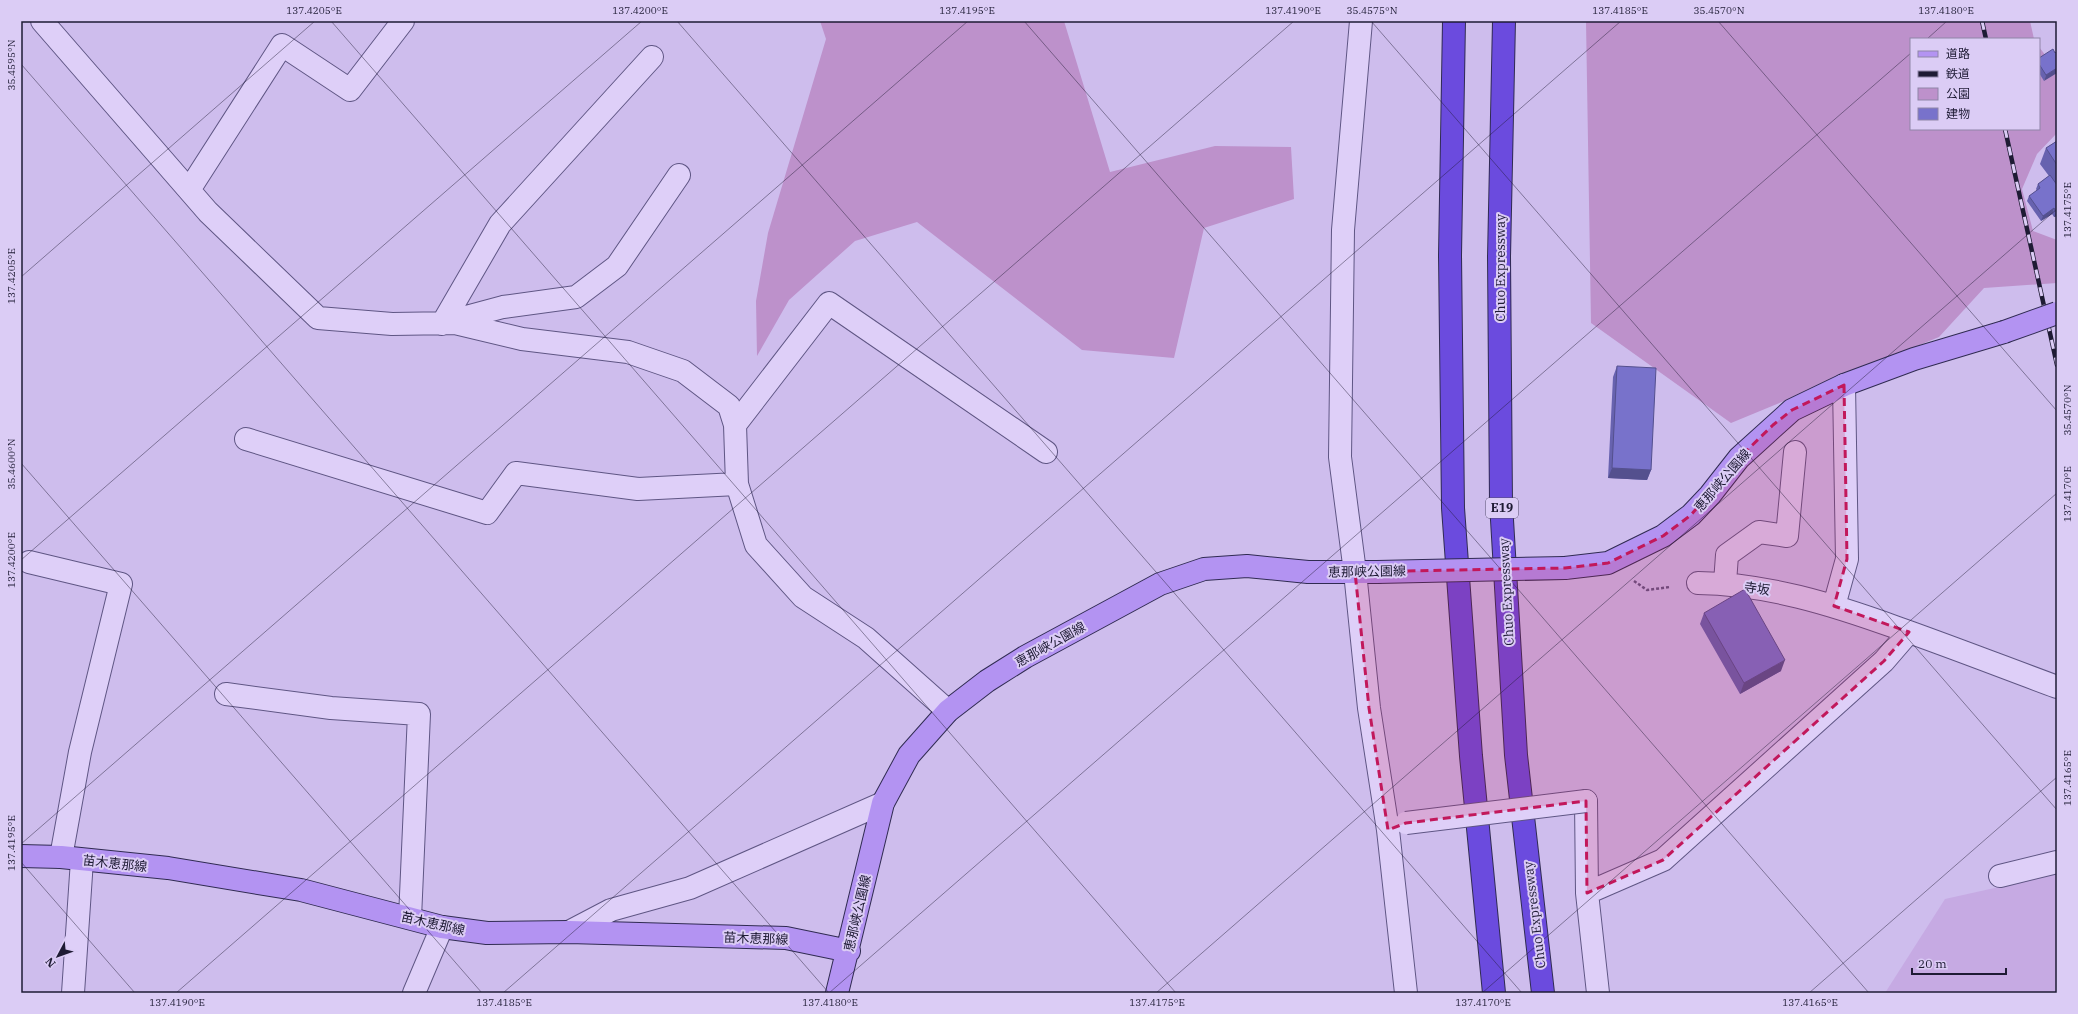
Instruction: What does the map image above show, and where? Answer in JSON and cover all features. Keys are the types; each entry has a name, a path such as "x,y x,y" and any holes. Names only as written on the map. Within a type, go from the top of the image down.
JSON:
{"highway":[{"path":"1454,21 1450,255 1453,508 1471,756 1494,993"},
{"name":"Chuo Expressway","path":"1504,21 1499,257 1502,503 1516,756 1543,993"}],"main road":[{"name":"恵那峡公園線","path":"837,993 849,951 883,803 909,755 948,711 987,681 1025,657 1160,584 1204,569 1247,566 1308,572 1377,572 1565,568 1608,563 1663,536 1691,515 1710,495 1739,458 1792,410 1844,385 1914,359 2004,332 2057,313"},
{"name":"苗木恵那線","path":"21,856 72,858 168,868 301,890 442,927 487,934 569,932 786,938 849,951"}],"street":[{"path":"42,21 208,212 318,318 392,324 455,324 522,339 628,352 684,371 729,406 735,425 737,484 756,545 803,597 866,638 948,711"},
{"path":"189,190 282,45 350,90 403,21"},
{"path":"1361,21 1343,230 1340,457 1355,572 1369,708 1397,827 1406,993"},
{"path":"442,324 500,224 652,57"},
{"path":"442,324 503,307 576,297 617,266 679,175"},
{"path":"735,425 829,303 1046,452"},
{"path":"1834,606 1847,558 1844,385"},
{"path":"246,438 487,513 516,473 638,488 737,484"},
{"path":"1725,583 1727,555 1759,532 1787,536 1795,452"},
{"path":"29,562 121,584 80,752 72,858 73,993"},
{"name":"寺坂","path":"1698,582 1725,583 1776,590 1834,606 2057,687"},
{"path":"1587,893 1663,860 1884,661 1909,632"},
{"path":"226,694 331,708 419,714 410,918"},
{"path":"1397,827 1586,802 1587,893 1598,993"},
{"path":"569,932 612,910 690,888 883,803"},
{"path":"2000,876 2057,862"},
{"path":"414,993 442,927"}],"path":[{"path":"1608,563 1647,590 1698,582"}],"highlighted area":[{"path":"1844,385 1847,559 1834,606 1909,632 1884,661 1663,860 1587,893 1586,801 1406,823 1388,830 1369,708 1355,572 1565,568 1608,563 1663,536 1691,515 1739,458 1773,425 1792,410"}],"shaded area":[{"path":"2057,874 2057,993 1885,993 1945,899"}],"green space":[{"path":"820,21 1064,21 1110,172 1215,146 1291,147 1294,199 1204,228 1174,358 1082,350 917,222 855,241 789,300 757,356 756,301 768,233 826,39"},
{"path":"1586,21 2030,21 2034,38 1910,38 1910,130 2040,130 2040,48 2057,70 2057,133 2037,154 2022,189 2033,231 2057,240 2057,283 1984,288 1939,337 1731,423 1591,323"}],"building":[{"path":"2053,49 2055,53 2057,51 2057,68 2046,75 2040,66 2040,57"},
{"path":"2057,141 2057,165 2046,148"},
{"path":"2050,175 2057,185 2057,212 2054,208 2043,216 2029,196 2040,188 2038,184"},
{"path":"1617,366 1656,368 1651,470 1612,468"},
{"path":"1745,589 1785,660 1744,683 1704,613"}],"railway":[{"path":"1982,21 1986,38"},
{"path":"2005,130 2057,365"}]}
